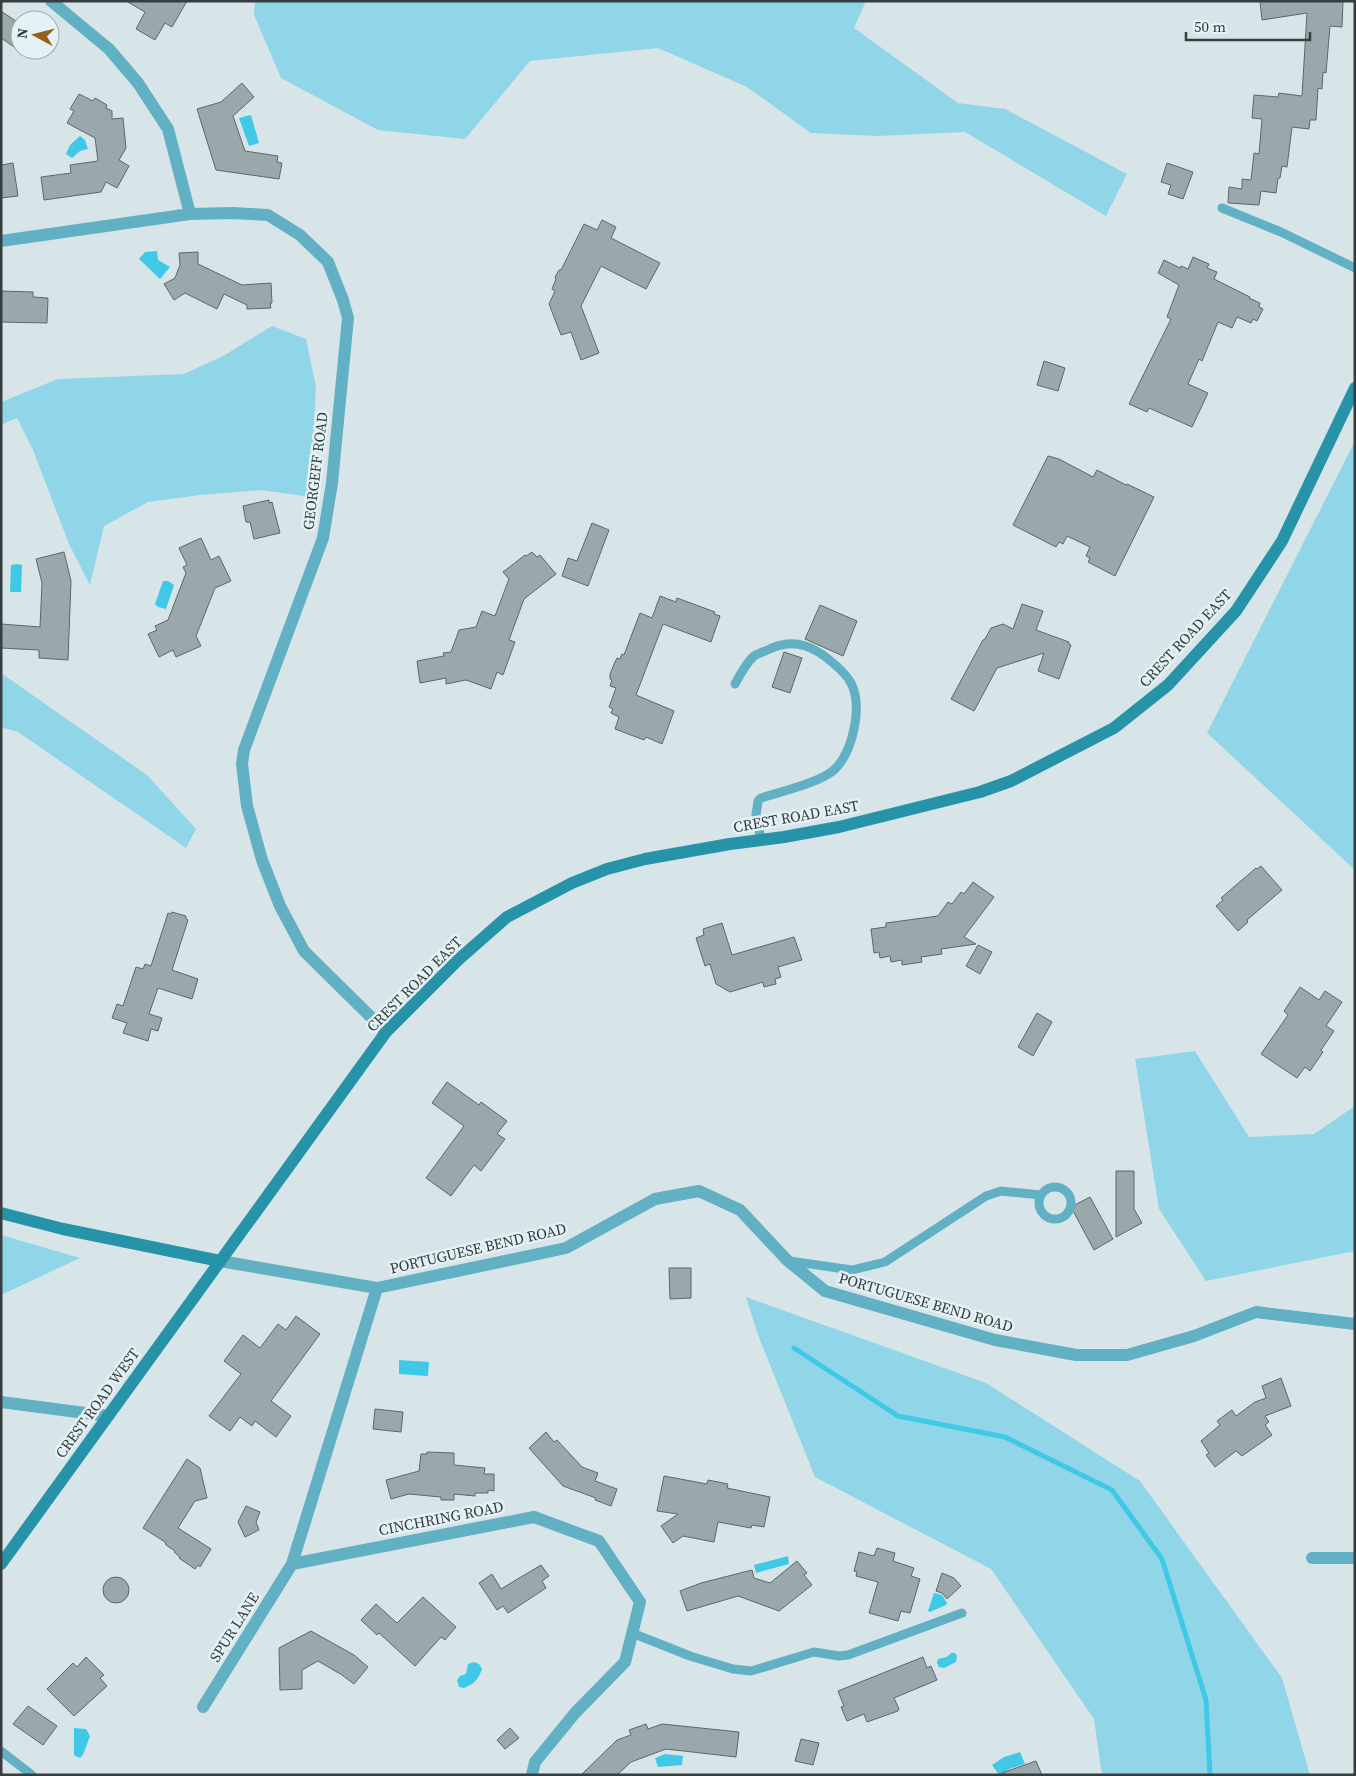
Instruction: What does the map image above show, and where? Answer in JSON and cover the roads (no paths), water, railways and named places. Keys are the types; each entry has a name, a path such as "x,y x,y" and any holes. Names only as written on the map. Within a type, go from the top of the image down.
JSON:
{"street":[{"path":"50,1 109,49 138,83 168,129 190,214"},
{"name":"GEORGEFF ROAD","path":"1,241 190,214 232,213 268,215 300,235 328,262 348,318 332,483 323,538 244,750 242,764 248,806 262,860 280,906 292,929 304,951 386,1032"},
{"name":"CREST ROAD EAST","path":"220,1261 386,1032 458,960 507,917 572,883 607,869 646,859 839,827 980,792 1010,781 1114,728 1129,718 1168,685 1236,611 1282,541 1355,388"},
{"name":"PORTUGUESE BEND ROAD","path":"1,1213 62,1229 220,1261 377,1288 566,1248 655,1199 699,1191 740,1210 787,1260 825,1291 995,1340 1076,1355 1127,1355 1194,1336 1256,1312 1355,1324"},
{"name":"CREST ROAD WEST","path":"1,1564 220,1261"},
{"path":"292,1564 377,1288"},
{"path":"1,1402 108,1416"},
{"name":"CINCHRING ROAD","path":"292,1564 534,1517 599,1541 640,1602 625,1662 575,1713 535,1762 532,1775"},
{"path":"1312,1558 1355,1558"},
{"name":"SPUR LANE","path":"203,1707 292,1564"}],"lane":[{"path":"1222,208 1281,232 1355,268"},
{"path":"735,684 750,660 756,655 785,644 795,643 805,645 822,653 842,671 851,682 855,693 856,716 853,731 850,743 840,763 826,776 761,798 758,801 756,815 761,840"},
{"path":"787,1260 852,1270 870,1267 885,1262 986,1196 1001,1191 1041,1195"},
{"path":"632,1633 690,1656 751,1671 814,1652 839,1656 848,1655 962,1613"},
{"path":"1,1751 32,1775"}],"waterway":[{"path":"794,1348 898,1416 1005,1437 1112,1490 1162,1559 1206,1700 1210,1775"}]}
